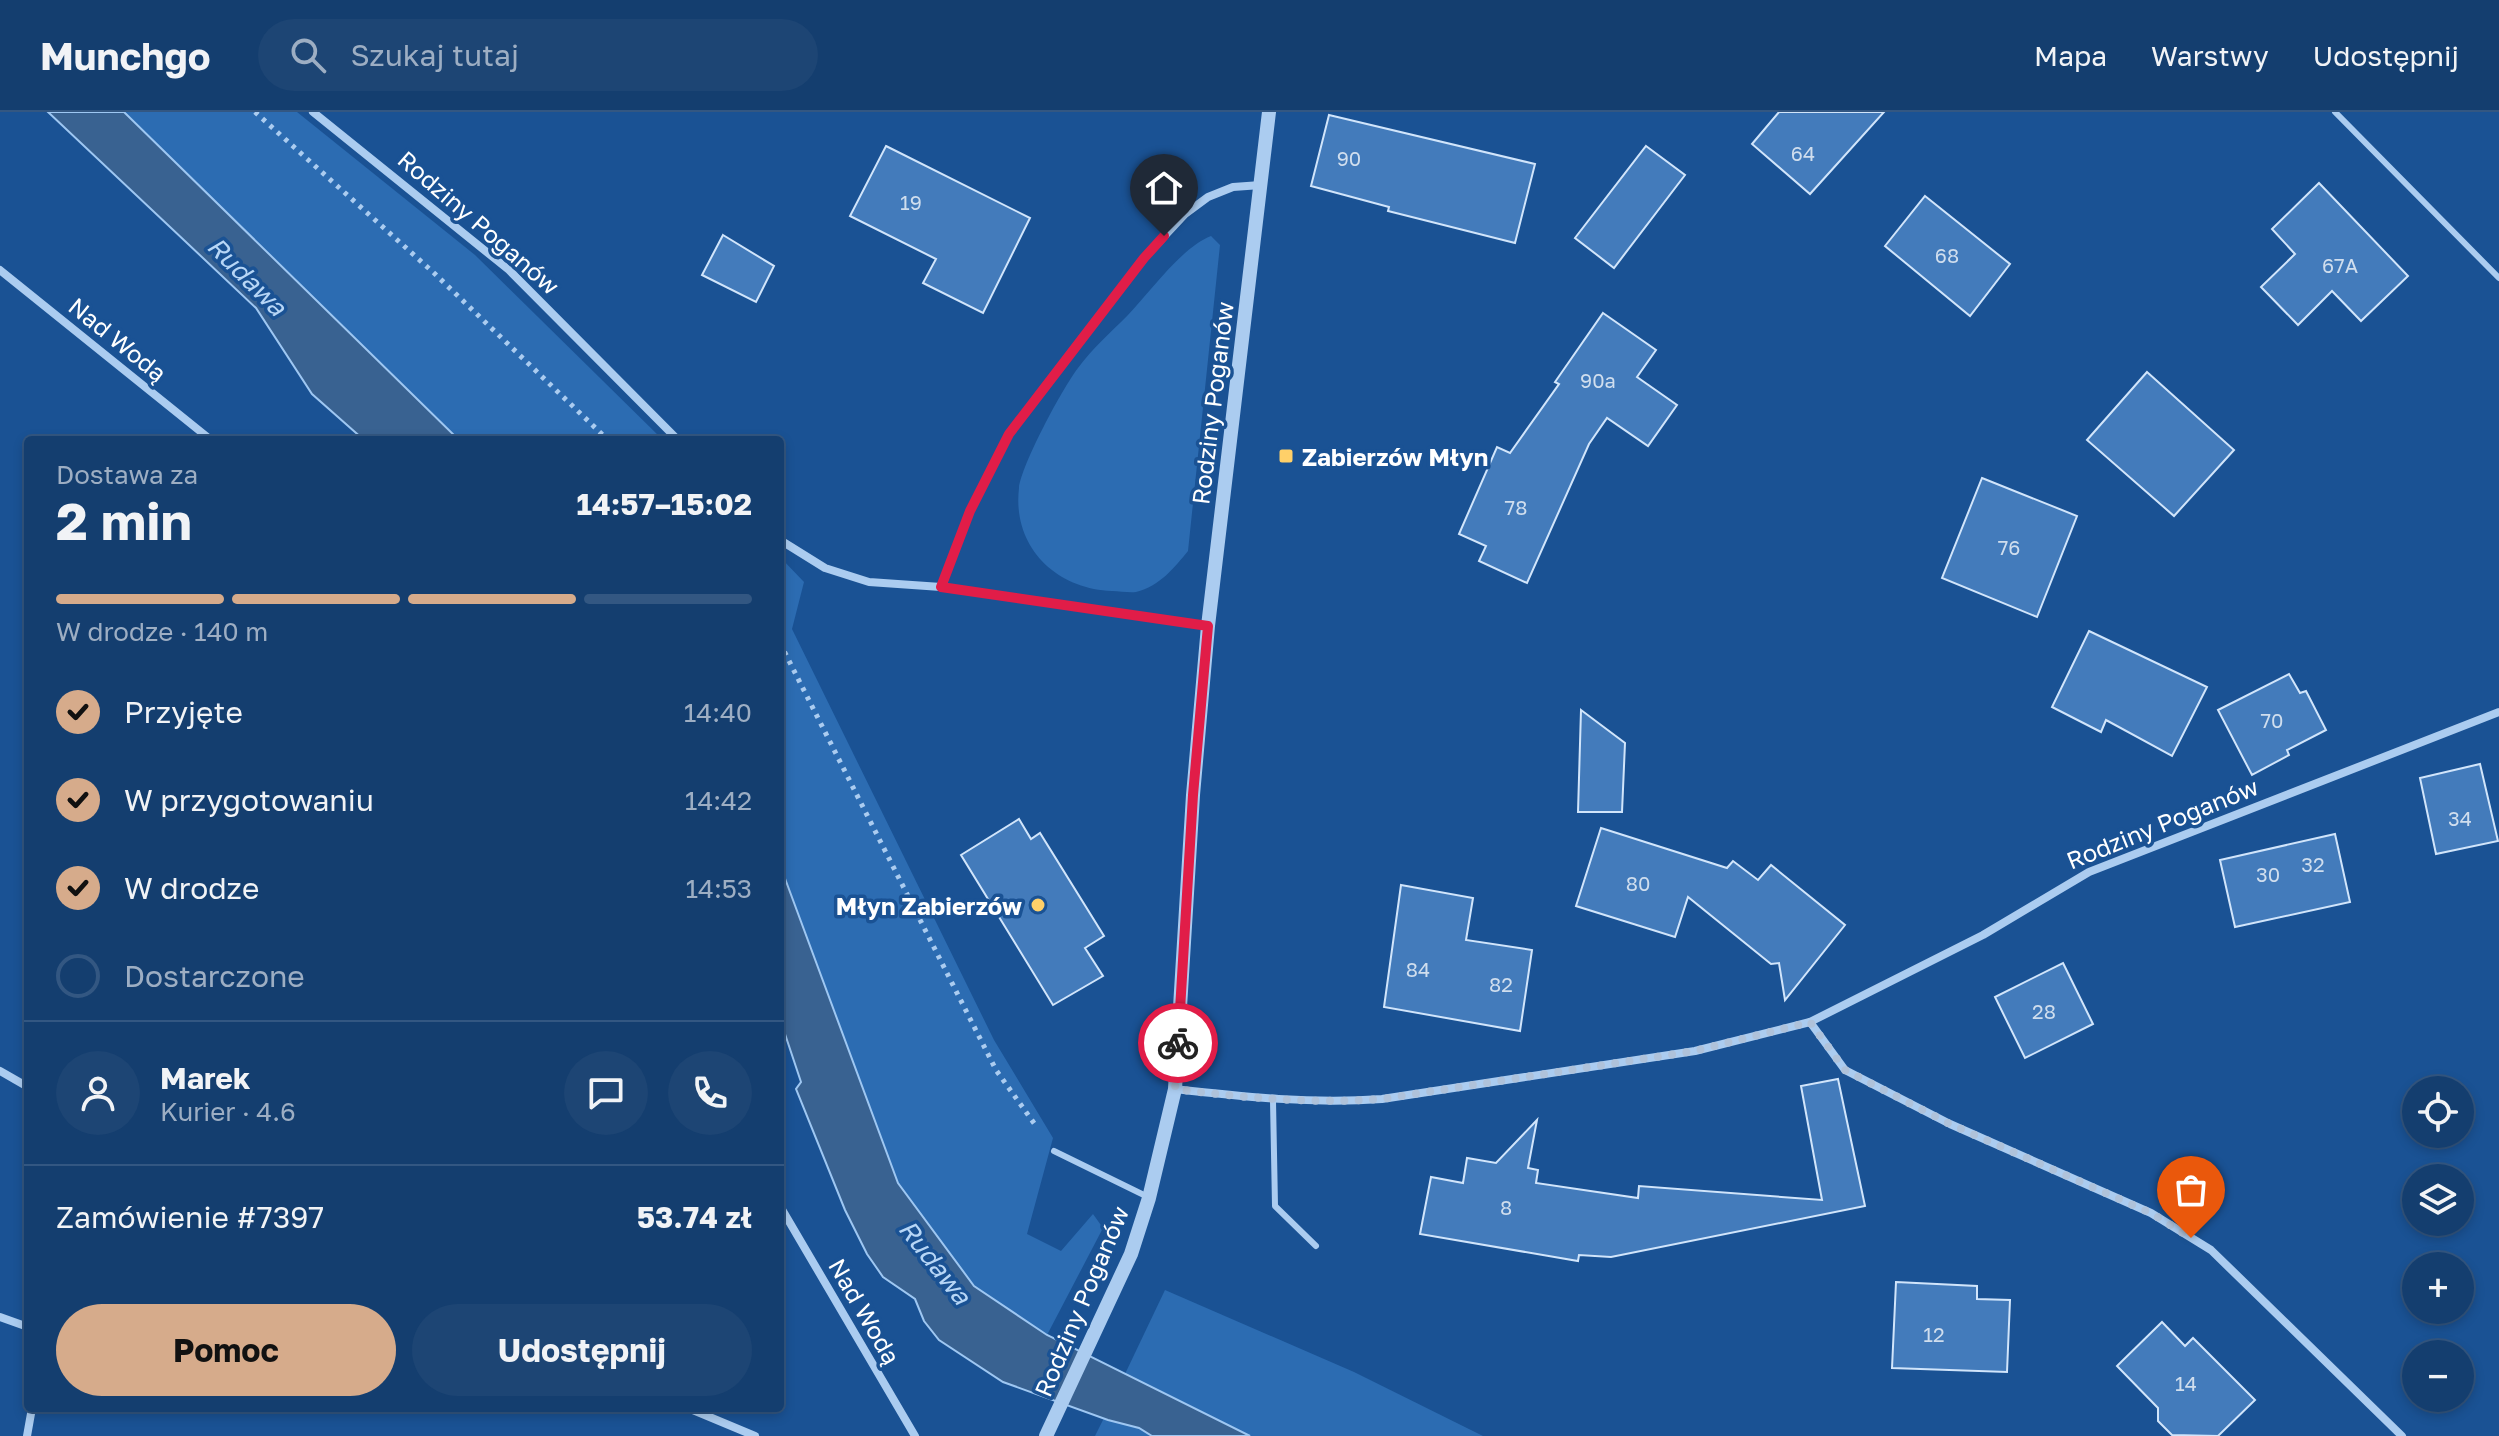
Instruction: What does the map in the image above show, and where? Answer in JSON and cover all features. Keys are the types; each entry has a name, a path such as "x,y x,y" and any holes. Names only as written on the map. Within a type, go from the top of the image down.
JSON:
{"street":[{"name":"Rodziny Poganów","path":"313,112 509,270 674,436"},
{"name":"Rodziny Poganów","path":"1046,1436 1131,1254 1149,1198 1175,1089 1193,795 1208,626 1269,112"},
{"path":"941,587 970,511 1009,434 1144,258 1185,214 1208,197 1233,187 1261,185"},
{"name":"Nad Wodą","path":"0,270 206,436"},
{"path":"784,542 825,568 869,582 941,587 1208,626"},
{"name":"Rodziny Poganów","path":"1175,1089 1273,1101 1382,1099 1695,1051 1810,1022 1983,935 2089,872 2499,712"},
{"path":"1810,1022 1845,1070 1950,1124 2151,1213 2211,1250 2402,1436"},
{"path":"0,1071 24,1085"},
{"name":"Nad Wodą","path":"784,1213 915,1436"},
{"path":"0,1317 24,1326"},
{"path":"27,1436 31,1412"},
{"path":"698,1412 755,1436"}],"lane":[{"path":"2335,112 2499,278"},
{"path":"1273,1101 1275,1206 1316,1246"},
{"path":"1054,1151 1149,1198"}],"path":[{"path":"255,112 434,273 604,436"},
{"path":"784,651 996,1070 1054,1151"}],"shaded area":[{"path":"124,112 297,112 475,255 659,436 455,436"},
{"path":"1211,236 1220,245 1188,551 1159,581 1136,592 1092,588 1073,582 1042,561 1023,529 1019,488 1027,462 1053,409 1083,361 1178,260"},
{"path":"784,561 804,582 792,629 994,1040 1053,1138 1027,1234 1061,1251 1093,1214 1103,1228 1047,1335 974,1286 898,1183 784,876"},
{"path":"1165,1290 1354,1372 1483,1436 1250,1436 1125,1374"},
{"path":"1104,1418 1139,1428 1152,1436 1095,1436"}],"water":[{"name":"Rudawa","path":"48,112 124,112 455,436 359,436 312,394 256,308"},
{"name":"Rudawa","path":"784,876 898,1183 974,1286 1047,1335 1250,1436 1152,1436 1139,1428 1003,1382 939,1340 924,1321 915,1299 883,1277 867,1254 845,1210 796,1089 801,1082 784,1031"}],"building":[{"path":"1779,112 1884,112 1810,194 1752,144"},
{"path":"1329,115 1535,164 1515,243 1388,211 1389,207 1311,186"},
{"path":"886,146 1030,218 983,313 923,283 936,259 850,216"},
{"path":"1646,146 1685,175 1614,268 1575,238"},
{"path":"2319,183 2408,276 2361,321 2332,291 2298,325 2261,287 2295,254 2272,229"},
{"path":"1925,196 2010,264 1970,316 1885,246"},
{"path":"723,235 774,266 756,302 702,275"},
{"path":"1603,313 1656,350 1637,377 1677,405 1648,446 1607,418 1589,444 1527,583 1479,561 1486,546 1459,534 1497,447 1510,453 1559,384 1555,382"},
{"path":"2147,372 2234,450 2174,516 2087,440"},
{"path":"1982,478 2077,516 2037,617 1942,578"},
{"path":"2089,631 2207,687 2172,756 2106,720 2101,732 2052,707"},
{"path":"2289,674 2300,693 2306,691 2326,730 2287,750 2289,755 2252,775 2218,710"},
{"path":"1581,710 1625,743 1622,812 1578,812"},
{"path":"2480,764 2498,841 2436,854 2420,778"},
{"name":"Młyn Zabierzów","path":"1019,819 1031,839 1040,833 1104,936 1085,948 1103,976 1053,1005 961,855"},
{"path":"1601,828 1727,868 1733,861 1758,880 1771,865 1845,925 1785,1000 1779,963 1771,964 1688,897 1675,937 1576,906"},
{"path":"2335,834 2350,902 2235,927 2220,860"},
{"path":"1401,885 1473,898 1466,940 1532,950 1520,1031 1384,1007"},
{"path":"2063,963 2093,1024 2025,1058 1995,997"},
{"path":"1838,1079 1865,1206 1611,1257 1579,1255 1578,1261 1420,1234 1431,1177 1463,1183 1467,1158 1496,1163 1537,1120 1528,1168 1538,1170 1536,1183 1638,1198 1639,1186 1822,1200 1801,1086"},
{"path":"1896,1282 1977,1286 1977,1299 2010,1300 2007,1372 1892,1368"},
{"path":"2162,1322 2185,1346 2193,1338 2255,1400 2218,1436 2172,1435 2158,1421 2158,1408 2117,1366"}],"way so far":[{"path":"1178,1043 1175,1089 1273,1101 1345,1102 1695,1051 1810,1022 1845,1070 1950,1124 2151,1213 2191,1238"}],"place":[{"name":"Zabierzów Młyn","path":"1286,456"},
{"name":"Młyn Zabierzów","path":"1038,905"}],"route":[{"path":"1164,236 1009,434 970,511 941,587 1208,626 1193,795 1178,1043"}]}
